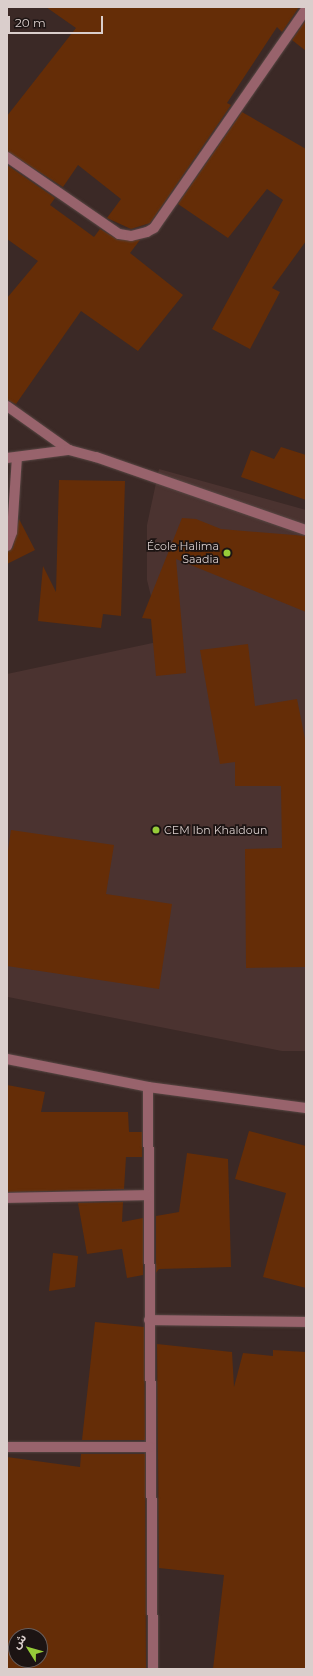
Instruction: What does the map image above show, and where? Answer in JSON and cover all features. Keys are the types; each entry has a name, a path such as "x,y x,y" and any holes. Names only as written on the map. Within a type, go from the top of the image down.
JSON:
{"street":[{"path":"7,157 119,234 131,236 147,232 154,228 306,10"},
{"path":"7,406 69,450 306,530"},
{"path":"7,546 12,532 12,458 69,450"},
{"path":"7,1059 148,1087 306,1108"},
{"path":"148,1087 153,1669"},
{"path":"7,1198 148,1195"},
{"path":"149,1320 306,1322"},
{"path":"7,1447 150,1447"}],"shaded area":[{"name":"CEM Ibn Khaldoun","path":"159,469 306,510 306,1051 282,1051 8,997 7,674 162,641 147,580 147,525"}],"building":[{"path":"46,7 299,7 282,32 277,27 227,103 231,105 150,223 131,229 107,218 121,199 78,165 63,187 7,151 7,116 76,28"},
{"path":"306,20 306,51 292,40"},
{"path":"242,112 306,149 306,241 272,288 280,292 250,349 212,329 283,200 267,189 228,238 178,204"},
{"path":"7,165 55,198 50,205 94,237 100,229 118,240 140,240 130,253 183,295 138,351 81,311 16,404 7,400 7,298 38,261 7,239"},
{"path":"281,447 306,455 306,500 241,477 251,450 274,459"},
{"path":"59,480 125,481 121,616 103,614 101,628 38,621 43,566 56,592"},
{"path":"182,518 196,519 221,529 306,536 306,612 176,559 186,673 156,676 151,619 142,618"},
{"path":"19,519 35,550 7,564 7,552 13,548"},
{"path":"248,644 255,706 297,699 306,744 306,967 246,968 245,849 282,848 281,786 235,786 235,762 220,764 200,650"},
{"path":"11,830 114,845 106,894 172,904 159,989 7,966 7,857"},
{"path":"7,1085 45,1092 41,1112 128,1112 129,1132 142,1132 142,1157 126,1157 124,1189 7,1192"},
{"path":"249,1131 306,1146 306,1288 263,1277 286,1193 235,1179"},
{"path":"187,1153 228,1159 231,1267 159,1269 156,1273 156,1216 179,1212"},
{"path":"123,1202 122,1222 143,1218 143,1275 127,1278 122,1249 87,1254 78,1203"},
{"path":"53,1253 78,1256 75,1287 49,1291"},
{"path":"95,1322 144,1327 145,1440 82,1440"},
{"path":"157,1344 232,1352 234,1387 243,1353 273,1356 273,1350 306,1352 306,1669 213,1669 224,1575 159,1568"},
{"path":"81,1454 145,1454 146,1669 7,1669 7,1457 80,1467"}],"place":[{"name":"École Halima Saadia","path":"227,553"},
{"name":"CEM Ibn Khaldoun","path":"156,830"}]}
